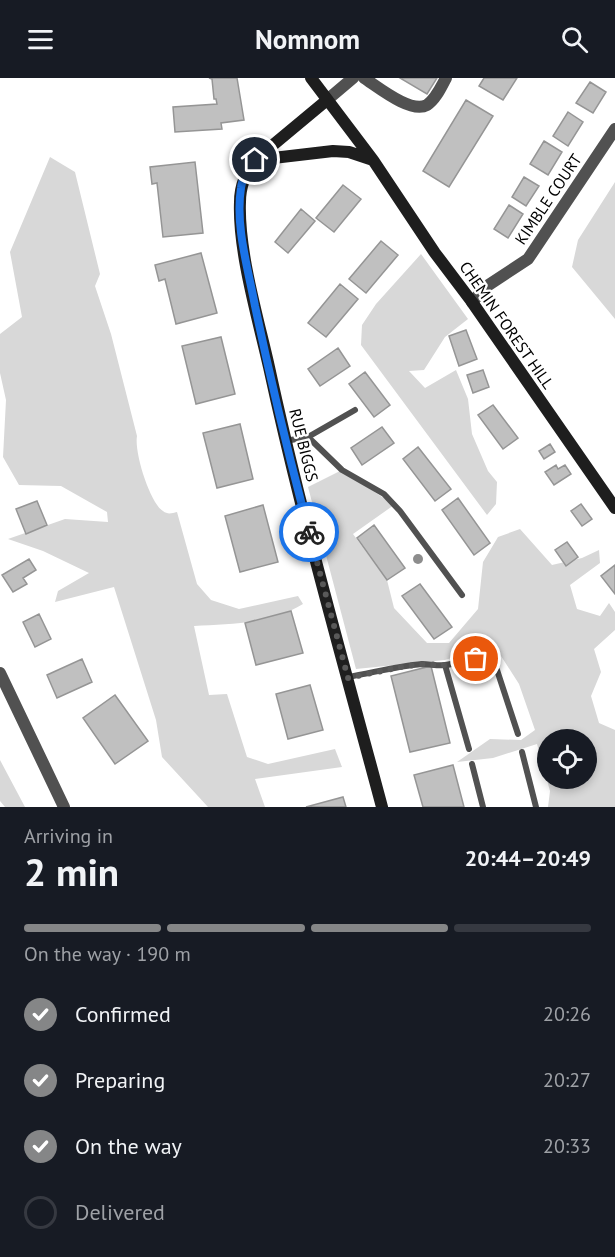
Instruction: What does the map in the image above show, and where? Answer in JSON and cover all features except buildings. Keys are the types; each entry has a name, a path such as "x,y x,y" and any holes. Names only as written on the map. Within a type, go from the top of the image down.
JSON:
{"street":[{"name":"CHEMIN FOREST HILL","path":"310,78 373,160 435,253 472,302 615,508"},
{"path":"255,160 353,78"},
{"path":"364,78 407,105 418,107 434,99 446,78"},
{"name":"KIMBLE COURT","path":"472,302 487,286 528,259 615,129"},
{"path":"255,160 333,150 349,152 373,160"},
{"name":"RUE BIGGS","path":"255,160 241,185 240,219 252,291 285,441 382,807"},
{"path":"0,673 64,807"}],"lane":[{"path":"285,441 308,437 354,410"},
{"path":"308,437 342,470 384,494 400,511 462,595"},
{"path":"348,678 406,666 445,665 467,659 492,664 501,677 518,734"},
{"path":"445,665 469,749"},
{"path":"522,752 536,807"},
{"path":"472,764 483,807"}],"shaded area":[{"path":"50,157 75,172 100,274 95,286 111,334 137,436 140,465 148,488 158,506 167,513 177,512 197,584 211,600 239,609 298,596 303,604 277,616 264,619 194,626 209,695 227,694 247,757 268,764 335,749 342,767 255,779 265,807 208,807 162,757 156,720 114,587 55,602 58,591 89,573 43,551 8,539 65,519 108,522 107,512 61,486 19,485 3,457 6,400 0,373 0,334 22,317 10,252"},
{"path":"615,182 615,319 572,267 578,240"},
{"path":"421,254 468,319 445,337 424,370 409,371 425,388 456,370 468,399 472,434 488,471 497,482 496,504 487,515 361,345 362,325 376,304"},
{"path":"342,470 394,505 353,534 387,580 394,608 427,643 449,643 478,609 483,562 498,537 520,529 552,565 582,558 599,550 600,563 570,585 577,609 600,616 609,603 615,612 615,630 594,649 601,672 591,696 599,723 615,730 615,807 548,807 549,789 597,789 597,729 537,729 537,744 493,758 457,762 490,739 521,740 535,730 519,684 494,645 445,660 356,669 308,487"},
{"path":"0,760 25,807 5,807 0,801"}],"way so far":[{"path":"309,532 348,678 406,666 445,665 476,659"}],"route":[{"path":"255,160 241,185 240,219 259,325 285,441 309,532"}]}
